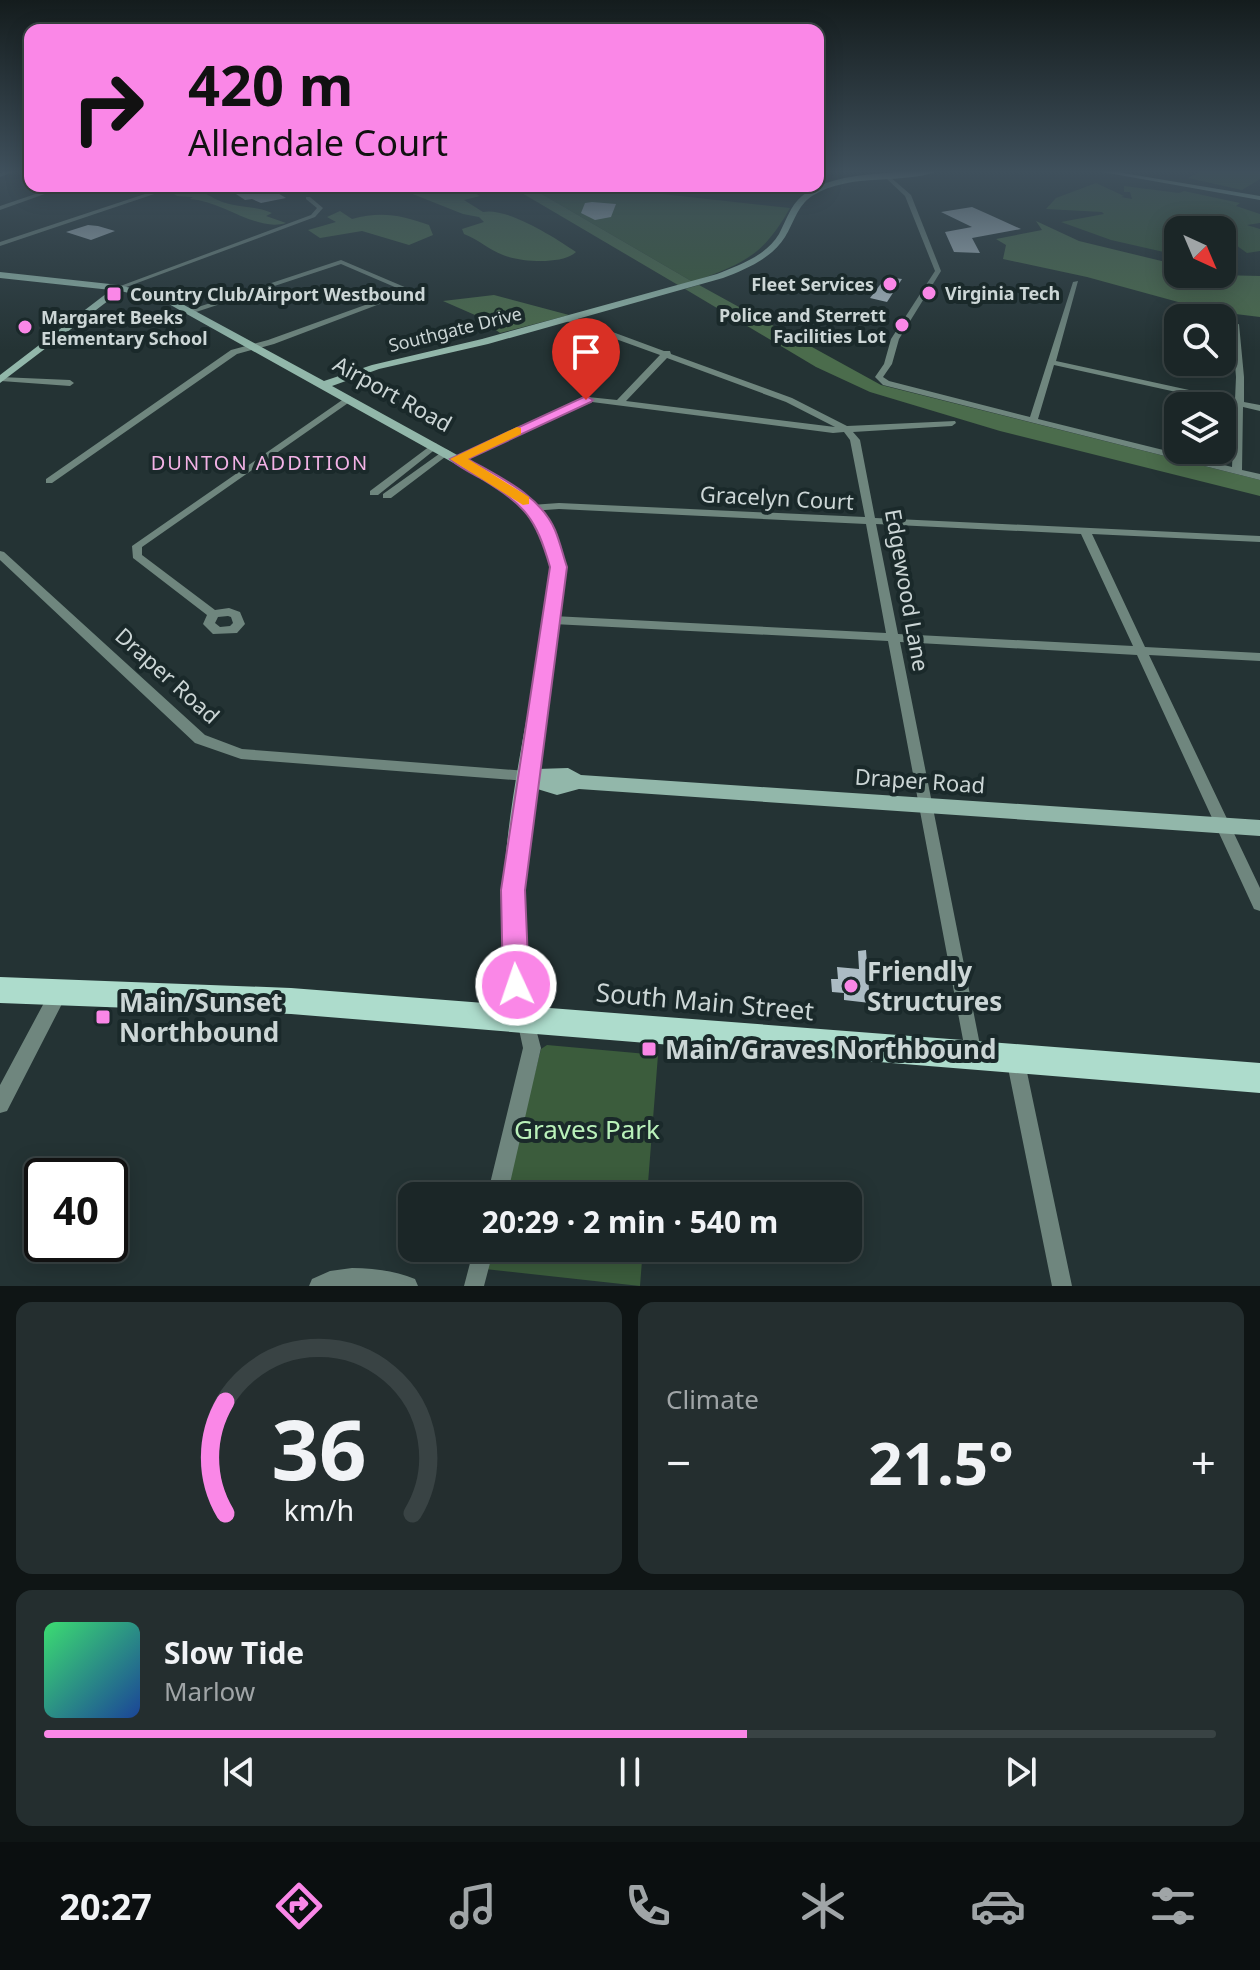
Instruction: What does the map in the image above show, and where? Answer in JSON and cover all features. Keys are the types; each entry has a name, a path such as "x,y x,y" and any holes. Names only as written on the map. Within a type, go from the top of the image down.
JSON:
{"main road":[{"name":"South Main Street","path":"0,990 291,1001 1260,1078"}],"street":[{"path":"0,244 42,230"},
{"path":"1,379 119,288 275,230"},
{"name":"Southgate Drive","path":"324,385 376,367 569,319 708,280 744,266 778,242 784,230"},
{"path":"922,230 938,271 895,339 888,364 879,377 900,388 1260,477"},
{"path":"49,481 234,352 410,291 343,262 190,311"},
{"name":"Airport Road","path":"0,275 119,288 156,296 190,311 509,489 531,508 547,528 557,556 558,577 513,890 516,985 526,1020"},
{"path":"1033,421 1076,282"},
{"path":"569,319 789,400 847,430"},
{"path":"1236,326 1240,404 1237,471"},
{"path":"620,402 667,353"},
{"path":"1051,362 1260,408"},
{"path":"1,379 70,383"},
{"path":"213,614 137,556 137,546 348,399"},
{"path":"434,446 374,493 371,496 374,500 387,496 452,455 581,401 597,399 847,430 952,423"},
{"name":"Edgewood Lane","path":"847,430 859,447 973,1055"},
{"name":"Gracelyn Court","path":"531,508 559,506 1260,539"},
{"path":"1085,531 1260,904"},
{"name":"Draper Road","path":"0,554 182,724 200,739 219,748 274,757 527,776 543,786 566,788 577,782 1260,828"},
{"path":"553,620 1260,657"},
{"path":"0,1104 59,992"},
{"path":"500,1182 532,1048 526,1020"},
{"path":"1015,1058 1062,1286"},
{"path":"474,1286 480,1262"},
{"path":"319,1286 361,1276 408,1286"}],"green space":[{"path":"308,230 431,230 433,235 409,245 362,231 320,238"},
{"path":"462,230 540,230 576,252 561,259 520,259 498,253 464,234"},
{"path":"585,230 604,230 693,282 678,285"},
{"path":"604,230 776,230 761,247 739,263 693,282"},
{"path":"1055,230 1079,241 1164,262 1164,288 1236,288 1236,275 1260,276 1260,317 1236,314 1236,304 1185,304 1087,277 1003,259 1006,245 996,239"},
{"path":"1083,230 1164,230 1164,252 1111,240"},
{"path":"1236,230 1260,230 1260,251 1247,253 1236,245"},
{"path":"699,285 881,385 1164,456 1164,464 1196,464 1260,480 1260,496 1000,431 870,392 816,367 685,289"},
{"path":"494,295 569,315 500,333 475,315 443,301"},
{"name":"Graves Park","path":"547,1045 658,1055 648,1182 507,1182 541,1049"},
{"path":"487,1262 642,1262 640,1286 485,1269"}],"building":[{"path":"72,230 115,231 91,240 66,232"},
{"path":"1015,230 972,238 980,253 954,252 945,232"},
{"name":"Fleet Services","path":"886,277 902,279 887,302 870,298"},
{"name":"Friendly Structures","path":"866,950 870,1003 844,1000 844,993 832,992 831,979 838,979 837,967 859,969 858,951"}],"slow traffic":[{"path":"517,431 457,459 523,500"}],"place":[{"name":"Fleet Services","path":"890,284"},
{"name":"Virginia Tech","path":"929,293"},
{"name":"Country Club/Airport Westbound","path":"114,294"},
{"name":"Police and Sterrett Facilities Lot","path":"902,325"},
{"name":"Margaret Beeks Elementary School","path":"25,327"},
{"name":"Friendly Structures","path":"851,986"},
{"name":"Main/Sunset Northbound","path":"103,1017"},
{"name":"Main/Graves Northbound","path":"649,1049"}],"district":[{"name":"DUNTON ADDITION","path":"260,462"}],"route":[{"path":"516,985 513,890 526,783 556,599 557,556 547,528 531,508 509,489 457,459 586,400"}]}
